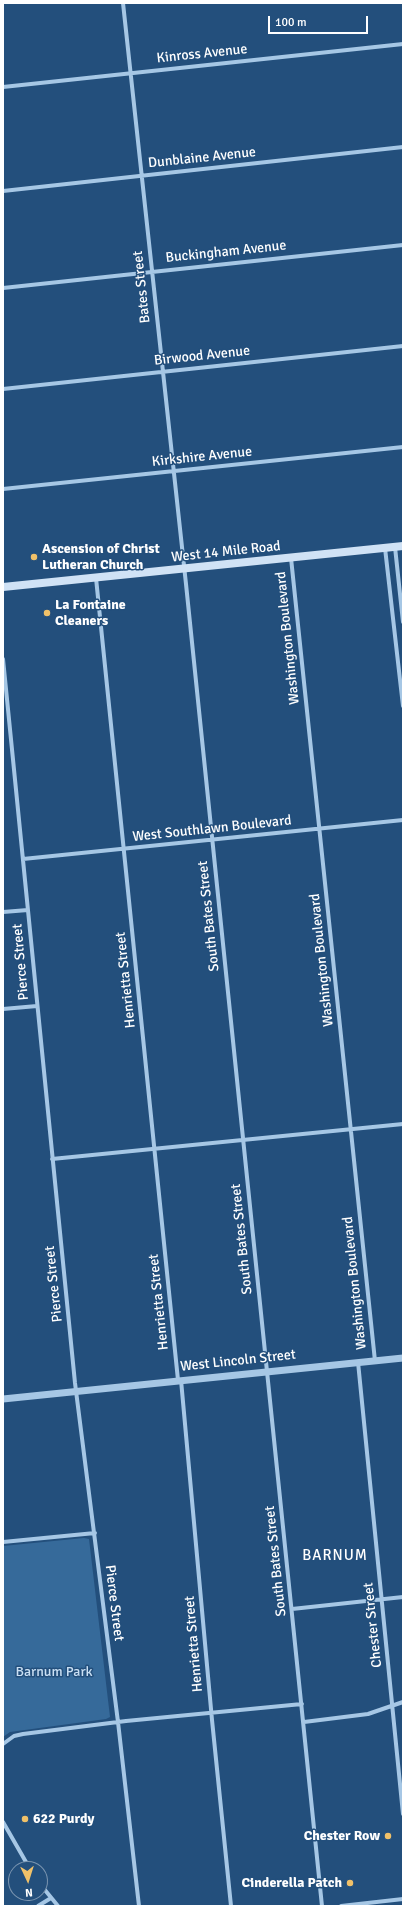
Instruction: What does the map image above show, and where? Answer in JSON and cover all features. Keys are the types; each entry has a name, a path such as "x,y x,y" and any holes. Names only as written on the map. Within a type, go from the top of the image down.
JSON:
{"main road":[{"name":"West 14 Mile Road","path":"3,587 399,547"}],"street":[{"name":"Bates Street","path":"123,3 184,569"},
{"name":"Kinross Avenue","path":"3,87 403,44"},
{"name":"Dunblaine Avenue","path":"3,191 403,147"},
{"name":"Buckingham Avenue","path":"3,288 403,245"},
{"name":"Birwood Avenue","path":"3,388 403,346"},
{"name":"Kirkshire Avenue","path":"3,489 403,447"},
{"path":"399,547 403,622"},
{"path":"386,548 403,706"},
{"name":"Washington Boulevard","path":"291,558 375,1361"},
{"name":"South Bates Street","path":"184,569 244,1140 252,1236 268,1371 322,1906"},
{"name":"Henrietta Street","path":"96,578 154,1149 180,1380 211,1713 231,1906"},
{"name":"Pierce Street","path":"3,659 4,683 76,1391 118,1722 139,1906"},
{"name":"West Southlawn Boulevard","path":"23,859 403,820"},
{"path":"3,912 28,910"},
{"path":"3,1009 37,1006"},
{"path":"52,1159 403,1124"},
{"name":"West Lincoln Street","path":"3,1399 403,1358"},
{"name":"Chester Street","path":"358,1362 403,1814"},
{"path":"3,1542 94,1533"},
{"path":"292,1609 403,1597"},
{"path":"304,1722 368,1714 403,1702"},
{"path":"3,1744 9,1739 19,1735 118,1722 302,1704"},
{"path":"3,1822 25,1861"},
{"path":"48,1894 58,1906"},
{"path":"38,1906 51,1898"},
{"path":"341,1906 403,1899"}],"green space":[{"name":"Barnum Park","path":"84,1538 89,1539 110,1717 106,1719 10,1732 3,1737 3,1546"}],"place":[{"name":"Ascension of Christ Lutheran Church","path":"34,557"},
{"name":"La Fontaine Cleaners","path":"47,613"},
{"name":"622 Purdy","path":"25,1819"},
{"name":"Chester Row","path":"388,1836"},
{"name":"Cinderella Patch","path":"350,1883"}],"district":[{"name":"BARNUM","path":"335,1556"}]}
